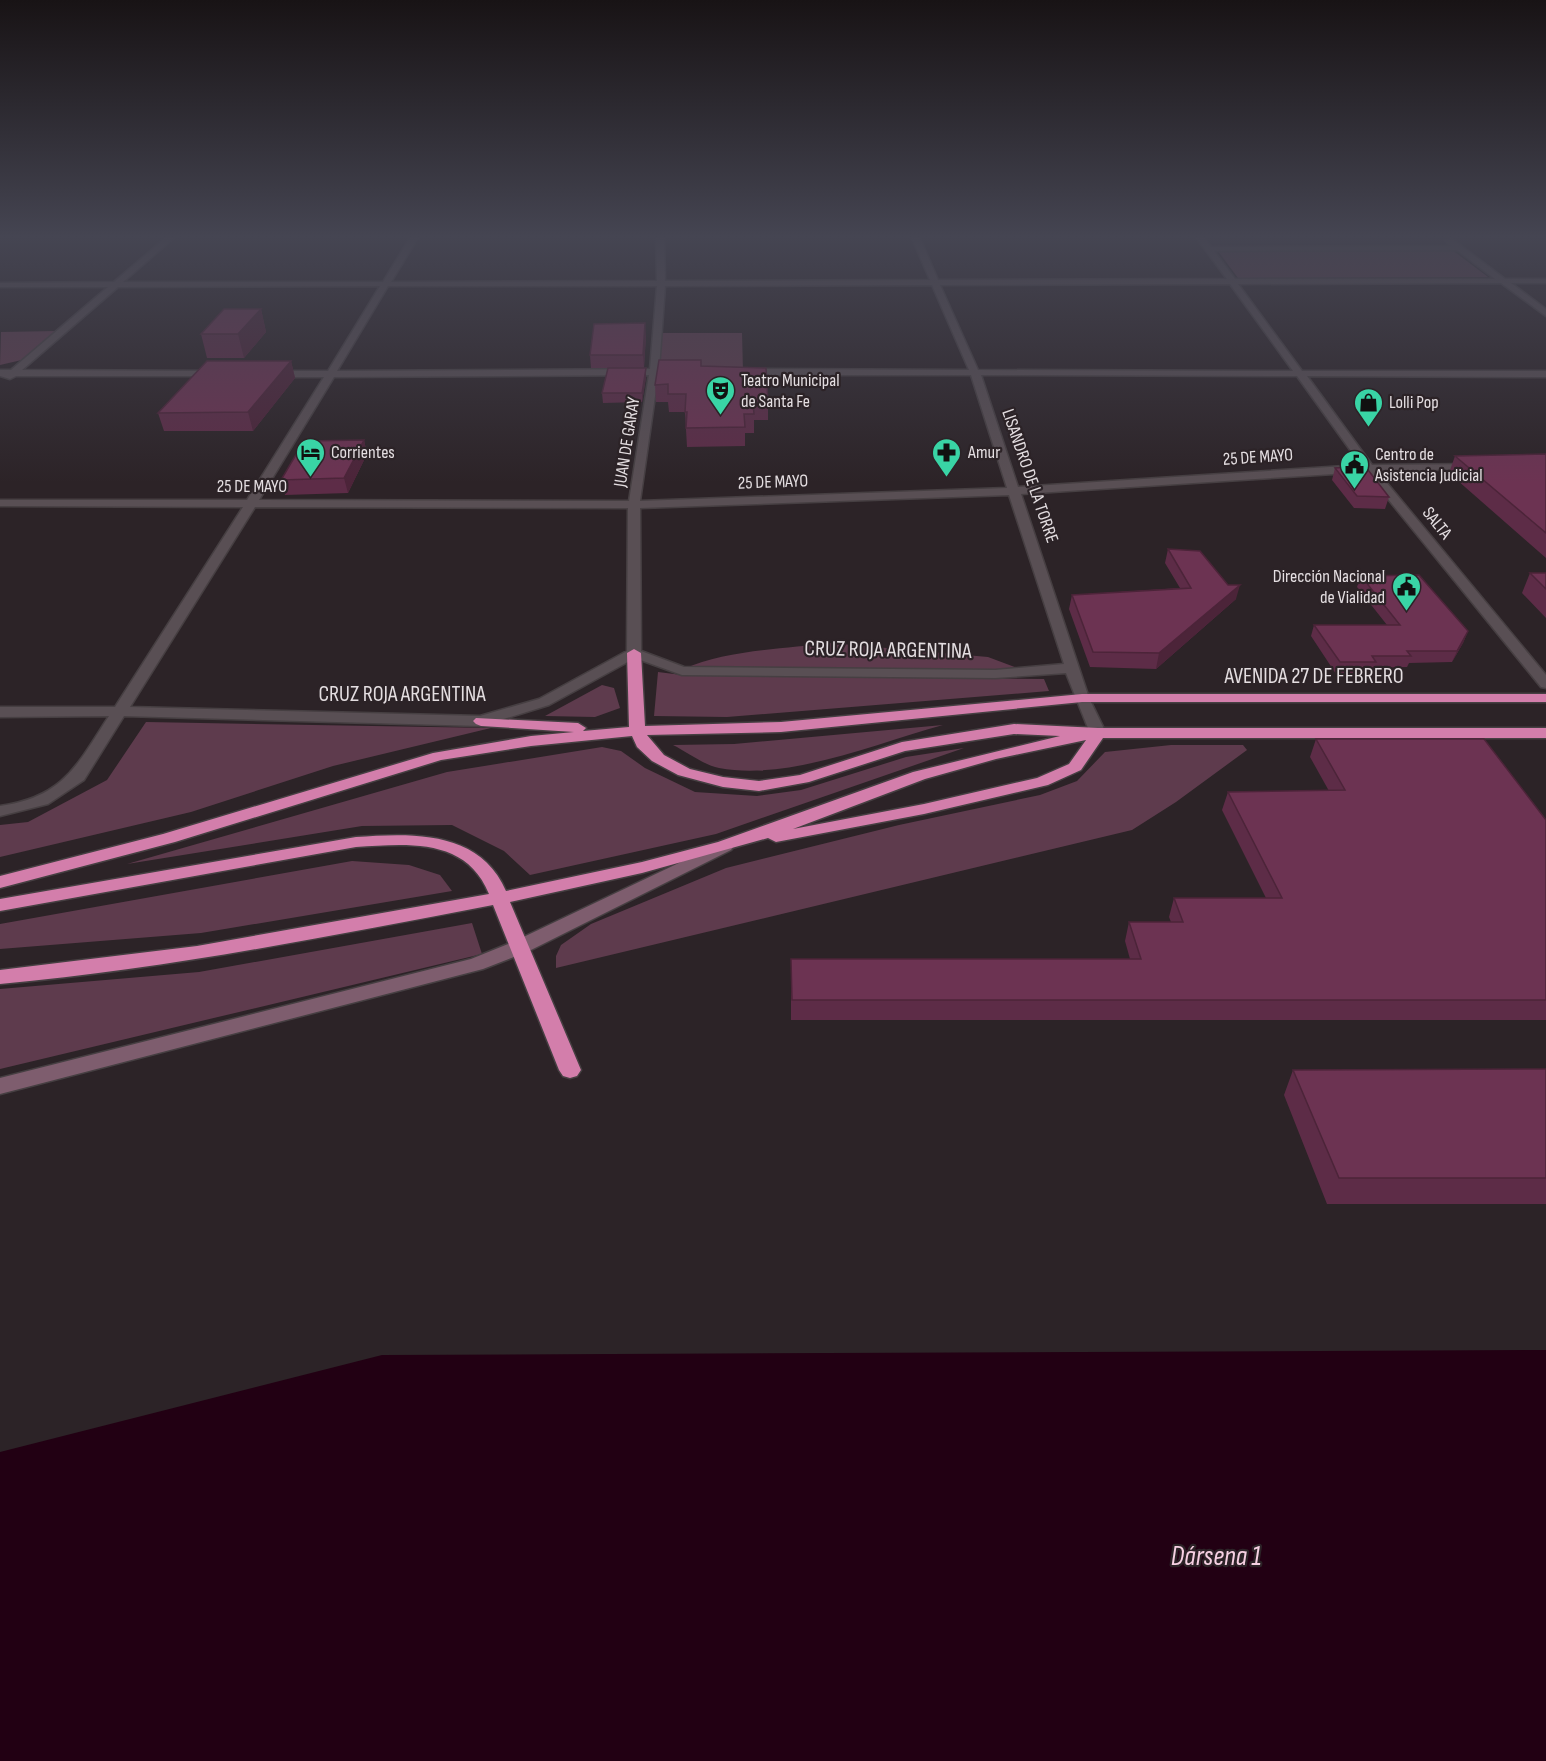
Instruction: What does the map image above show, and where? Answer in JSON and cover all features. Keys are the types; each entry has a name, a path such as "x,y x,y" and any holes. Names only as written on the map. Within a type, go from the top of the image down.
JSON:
{"highway":[{"path":"634,653 637,731 643,744 671,767 723,782 759,786 802,779 902,747 1014,729 1098,733 1546,733"},
{"name":"AVENIDA 27 DE FEBRERO","path":"637,731 781,727 1082,698 1546,698"},
{"path":"481,722 637,731"},
{"path":"0,882 170,838 439,756 492,746 637,731"},
{"path":"725,846 941,769 988,756 1098,733"},
{"path":"0,977 80,971 194,955 500,898 725,846 924,809 1042,782 1075,767 1086,754 1098,733"},
{"path":"0,905 332,846 389,840 419,840 449,846 477,861 491,877 570,1070"}],"main road":[{"path":"0,1086 476,964 520,947 725,846"}],"street":[{"path":"0,385 75,318"},
{"path":"8,810 58,793 78,777 122,711 366,318"},
{"name":"JUAN DE GARAY","path":"634,653 634,505 654,372 658,318"},
{"name":"LISANDRO DE LA TORRE","path":"952,318 975,373 1082,698 1098,733"},
{"name":"SALTA","path":"1259,318 1369,468 1546,684"},
{"path":"261,374 689,372"},
{"path":"737,372 1546,374"},
{"path":"0,374 225,374"},
{"name":"25 DE MAYO","path":"0,503 634,505 1015,491 1369,468 1487,465"},
{"name":"CRUZ ROJA ARGENTINA","path":"0,712 122,711 481,722 544,702 611,668 634,653 682,671 802,670 995,674 1074,669"}],"shaded area":[{"path":"57,331 26,359 0,365 1,332"},
{"path":"662,333 742,333 743,371 657,371"},
{"path":"830,643 988,657 1020,669 684,669 736,654"},
{"path":"658,672 682,675 1044,679 1049,691 727,717 654,716"},
{"path":"602,685 614,688 620,708 595,717 545,716"},
{"path":"146,722 491,728 333,766 191,812 0,857 0,825 28,822 107,780"},
{"path":"943,725 802,765 746,771 713,766 673,745 734,744"},
{"path":"1171,745 1243,745 1247,750 1176,802 1132,830 556,968 556,956 561,945 591,924 726,868 899,825 1040,795 1077,781 1105,752"},
{"path":"602,747 621,751 645,768 695,792 757,796 801,790 906,757 964,748 716,834 530,875 504,851 452,825 362,826 127,864 447,772"},
{"path":"352,861 409,865 440,875 452,891 201,933 0,949 0,924"},
{"path":"472,923 482,954 0,1069 0,989 199,972"}],"water":[{"name":"Dársena 1","path":"1546,1350 1546,1761 0,1761 0,1452 382,1355"}],"building":[{"path":"216,318 253,318 238,334 201,334"},
{"path":"645,323 643,355 590,355 594,324"},
{"path":"659,360 701,360 701,366 766,368 768,402 753,402 754,414 744,414 745,427 686,428 686,394 668,394 668,384 655,385"},
{"path":"207,361 291,361 248,412 158,413"},
{"path":"608,368 646,368 642,393 602,393"},
{"path":"364,440 344,478 281,480 304,441"},
{"path":"1546,454 1546,533 1455,456"},
{"path":"1365,466 1389,497 1357,496 1335,468"},
{"path":"1168,549 1200,551 1228,585 1240,585 1159,653 1093,652 1072,595 1191,588"},
{"path":"1530,573 1546,573 1546,589"},
{"name":"Dirección Nacional de Vialidad","path":"1419,575 1468,631 1457,651 1407,651 1411,656 1372,656 1376,662 1340,662 1314,625 1400,625 1361,576"},
{"path":"1316,739 1484,739 1546,820 1546,1000 792,1000 791,959 1141,959 1129,922 1183,922 1174,898 1282,898 1228,792 1345,790"},
{"path":"1546,1069 1546,1178 1339,1178 1293,1070"}],"place":[{"name":"Teatro Municipal de Santa Fe","path":"720,416"},
{"name":"Lolli Pop","path":"1368,428"},
{"name":"Corrientes","path":"310,478"},
{"name":"Amur","path":"947,478"},
{"name":"Centro de Asistencia Judicial","path":"1354,490"},
{"name":"Dirección Nacional de Vialidad","path":"1406,612"}]}
